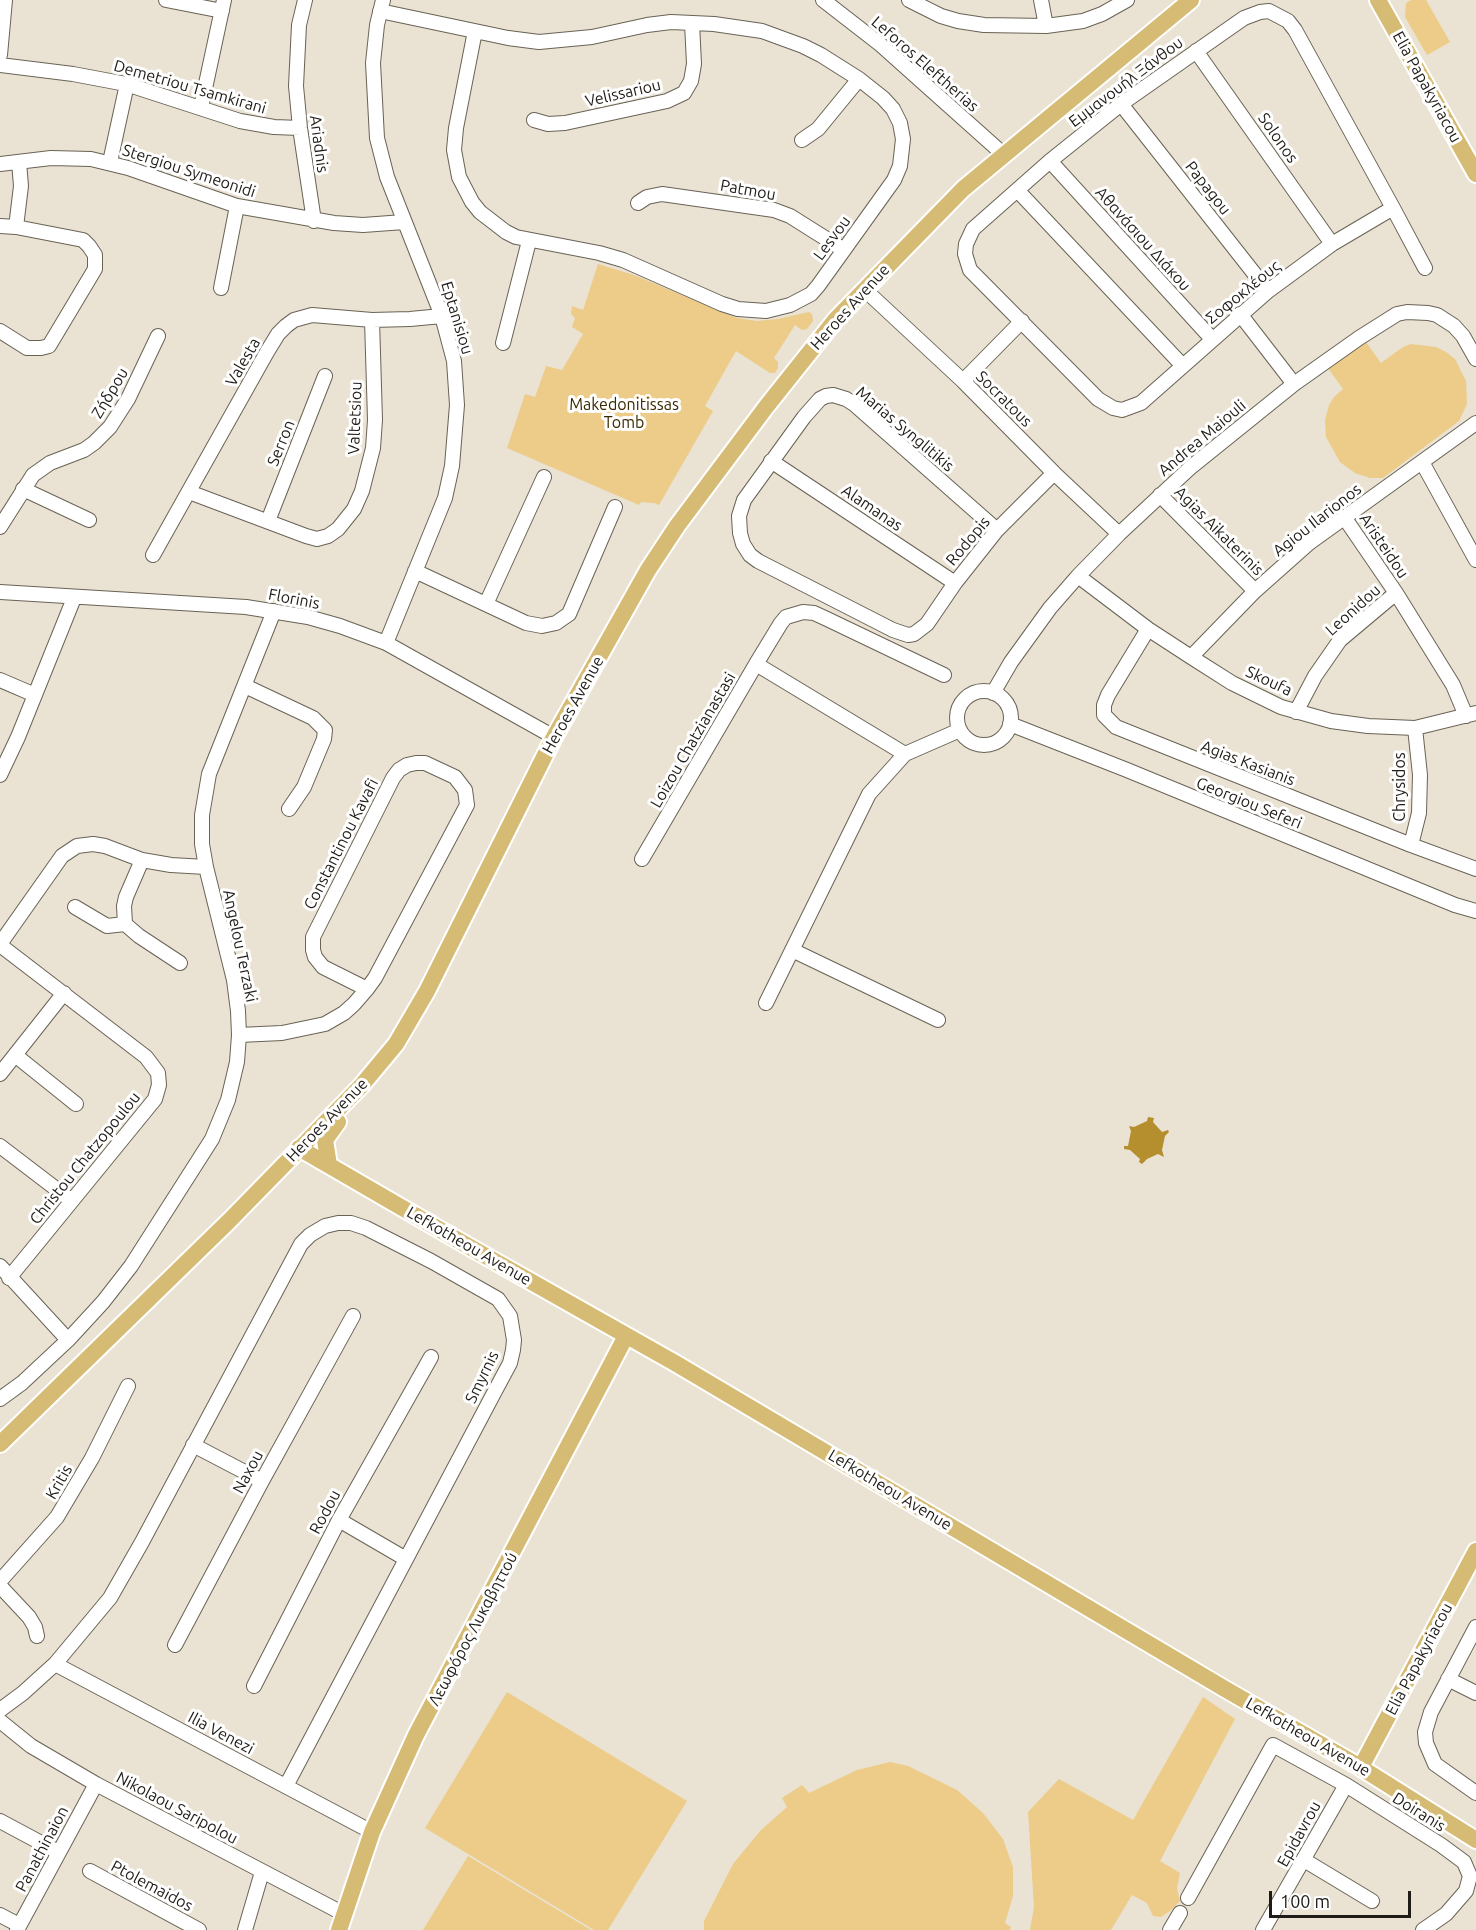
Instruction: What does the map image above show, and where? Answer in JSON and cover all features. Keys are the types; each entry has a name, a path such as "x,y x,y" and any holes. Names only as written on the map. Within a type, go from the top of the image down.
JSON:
{"main road":[{"name":"Heroes Avenue","path":"0,1444 229,1221 368,1078 396,1044 427,991 554,737 648,570 677,526 817,343 864,289 956,197 1003,154 1191,0"},
{"name":"Elia Papakyriacou","path":"1383,2 1476,174"},
{"path":"329,1166 325,1140 364,1093 369,1084 368,1078"},
{"name":"Lefkotheou Avenue","path":"299,1148 1004,1557 1361,1767 1476,1840"},
{"path":"276,1173 297,1165 311,1165 349,1177"},
{"name":"Λεωφόρος Λυκαβηττού","path":"341,1922 372,1832 416,1736 626,1336"},
{"name":"Elia Papakyriacou","path":"1361,1767 1476,1551"},
{"path":"1322,1744 1355,1749 1378,1736"},
{"path":"1378,1736 1378,1763 1389,1785"}],"street":[{"path":"0,55 5,0"},
{"path":"166,0 221,15 201,107"},
{"name":"Ariadnis","path":"305,0 299,24 296,86 314,221"},
{"name":"Leforos Eleftherias","path":"823,0 881,45 1003,154"},
{"path":"909,0 941,16 984,26 1046,26 1083,21 1102,14 1127,0"},
{"path":"1041,0 1046,26"},
{"name":"Lesvou","path":"382,5 475,31 539,42 592,37 647,25 692,23 747,28 776,36 822,55 883,98 893,109 900,123 903,152 894,180 810,294 779,308 752,311 722,304 623,260 529,241 506,232 480,212 464,188 455,162 456,128 475,31"},
{"name":"Eptanisiou","path":"382,5 373,63 377,138 387,177 442,316 454,361 457,387 456,437 445,498 387,643"},
{"name":"Εμμανουήλ Ξάνθου","path":"1122,410 1113,408 1098,399 970,270 964,248 973,229 1050,161 1121,104 1253,14 1269,11 1288,21 1425,267"},
{"name":"Velissariou","path":"534,120 548,124 565,123 666,101 684,93 691,81 694,64 692,23"},
{"name":"Solonos","path":"1196,51 1332,244"},
{"name":"Demetriou Tsamkirani","path":"0,65 123,83 240,121 274,127 300,128"},
{"path":"802,140 818,129 859,79"},
{"path":"110,162 123,83"},
{"name":"Papagou","path":"1121,104 1268,291"},
{"name":"Stergiou Symeonidi","path":"0,164 74,158 110,162 237,206 314,221 363,225 404,222"},
{"name":"Αθανάσιου Διάκου","path":"1050,161 1212,339"},
{"path":"16,227 21,186 19,162"},
{"path":"1018,191 1183,366"},
{"name":"Patmou","path":"638,203 647,197 662,194 774,210 790,216 844,250"},
{"path":"221,288 237,206"},
{"name":"Σοφοκλέους","path":"1122,410 1141,403 1268,291 1332,244 1393,208"},
{"path":"0,226 82,240 90,246 94,255 95,269 49,346 27,348 0,331"},
{"path":"502,343 529,241"},
{"name":"Socratous","path":"864,289 963,381 1054,473 1119,534"},
{"name":"Andrea Maiouli","path":"993,693 1025,641 1078,576 1191,467 1294,384 1390,318 1407,312 1428,313 1446,320 1463,336 1476,358"},
{"path":"1240,314 1294,384"},
{"name":"Valesta","path":"153,555 278,333 286,326 294,320 312,315 372,320 442,316"},
{"name":"Valtetsiou","path":"189,492 317,538 328,536 338,529 354,509 362,492 373,448 375,420 372,320"},
{"path":"963,381 1022,321"},
{"name":"Ζήδρου","path":"0,527 23,489 40,469 84,450 110,427 132,391 158,336"},
{"name":"Serron","path":"268,521 325,376"},
{"name":"Marias Synglitikis","path":"914,634 902,633 886,626 765,566 750,555 743,544 739,516 744,500 814,404 826,396 839,396 854,404 997,530"},
{"name":"Agiou Ilarionos","path":"1191,657 1255,591 1309,543 1476,423"},
{"name":"Alamanas","path":"771,461 954,583"},
{"path":"1422,462 1476,560"},
{"name":"Rodopis","path":"914,634 927,624 954,583 997,530 1054,473"},
{"path":"486,604 544,477"},
{"path":"23,489 89,520"},
{"name":"Agias Aikaterinis","path":"1160,495 1255,591"},
{"path":"415,571 526,623 542,626 556,623 569,614 615,507"},
{"name":"Aristeidou","path":"1344,517 1396,593"},
{"name":"Skoufa","path":"1078,576 1148,629 1191,657 1250,692 1296,712 1352,724 1415,728 1471,715"},
{"name":"Florinis","path":"0,592 246,607 340,626 387,643 554,737"},
{"name":"Leonidou","path":"1296,712 1315,676 1340,640 1396,593 1471,715"},
{"path":"0,775 74,598"},
{"name":"Angelou Terzaki","path":"3,1392 42,1365 103,1302 131,1266 222,1120 233,1084 239,1035 234,980 202,844 202,815 209,774 274,611"},
{"path":"756,664 780,623 786,617 802,612 814,613 944,675"},
{"name":"Agias Kasianis","path":"1148,629 1107,699 1104,714 1110,722 1125,732 1476,869"},
{"name":"Loizou Chatzianastasi","path":"642,859 756,664 905,754"},
{"path":"0,680 35,695"},
{"path":"245,686 313,718 325,730 324,739 304,787 289,809"},
{"path":"979,692 993,693 1005,702 1011,717 1010,724 1002,738 987,745 971,742 960,730 958,714 966,699 979,692"},
{"name":"Georgiou Seferi","path":"1010,724 1455,905 1476,911"},
{"name":"Chrysidos","path":"1411,845 1419,813 1420,776 1415,728"},
{"path":"766,1003 869,794 905,754 960,730"},
{"name":"Constantinou Kavafi","path":"239,1035 282,1033 325,1024 344,1013 367,989 386,961 467,805 465,790 455,777 425,763 407,765 393,778 312,937 315,957 323,967 367,989"},
{"path":"0,945 62,856 77,846 93,844 105,846 142,860 171,865 206,867"},
{"path":"142,860 126,897 125,924 180,963"},
{"path":"75,907 107,926 125,924"},
{"name":"Christou Chatzopoulou","path":"0,945 146,1057 158,1073 159,1084 154,1099 9,1278"},
{"path":"792,951 938,1020"},
{"path":"0,1074 64,993"},
{"path":"15,1055 76,1104"},
{"path":"0,1146 72,1201"},
{"name":"Smyrnis","path":"0,1710 24,1693 55,1664 110,1598 301,1244 310,1235 325,1227 338,1223 351,1223 366,1228 487,1291 498,1299 510,1316 514,1340 510,1363 286,1786"},
{"path":"0,1266 68,1340"},
{"name":"Naxou","path":"175,1645 353,1316"},
{"name":"Rodou","path":"254,1686 339,1520 431,1357"},
{"name":"Kritis","path":"0,1581 62,1510 92,1458 128,1386"},
{"path":"193,1445 262,1481"},
{"path":"339,1520 406,1559"},
{"path":"0,1586 29,1617 37,1636"},
{"path":"1476,1627 1431,1712 1425,1732 1426,1743 1435,1764 1476,1793"},
{"name":"Ilia Venezi","path":"55,1664 372,1832"},
{"path":"1448,1679 1476,1694"},
{"name":"Nikolaou Saripolou","path":"0,1721 24,1741 96,1784 262,1872 341,1922"},
{"name":"Doiranis","path":"1188,1898 1273,1745 1346,1785 1456,1855 1469,1869 1469,1884 1460,1900 1446,1914 1423,1930"},
{"name":"Panathinaion","path":"18,1928 96,1784"},
{"name":"Epidavrou","path":"1263,1930 1346,1785"},
{"path":"0,1821 58,1852"},
{"path":"1304,1860 1372,1901"},
{"name":"Ptolemaidos","path":"90,1871 199,1930"},
{"path":"245,1930 262,1872"},
{"path":"1170,1930 1180,1913"},
{"path":"0,1915 18,1928"}],"green space":[{"path":"1411,0 1426,0 1450,42 1427,55 1405,17 1406,3"},
{"name":"Makedonitissas Tomb","path":"598,264 634,275 737,318 757,321 809,312 812,314 813,321 807,329 802,330 795,325 774,358 778,362 775,373 770,373 736,351 705,406 713,411 659,505 641,502 639,505 507,448 525,394 535,397 546,366 562,370 583,334 572,327 575,318 571,314 572,306 583,310"},
{"path":"1366,342 1381,363 1411,344 1436,347 1455,359 1466,381 1467,404 1459,421 1383,478 1370,478 1355,473 1340,462 1326,437 1325,420 1329,405 1343,389 1327,367"},
{"path":"507,1692 687,1801 608,1930 594,1930 425,1828"},
{"path":"1203,1697 1235,1719 1160,1861 1180,1873 1177,1888 1180,1901 1161,1917 1153,1916 1147,1903 1132,1895 1111,1930 1030,1930 1034,1907 1028,1812 1059,1779 1133,1820"},
{"path":"890,1762 908,1766 957,1790 983,1813 1003,1839 1013,1867 1013,1896 1005,1923 1011,1927 1010,1930 704,1930 704,1921 733,1864 760,1831 787,1807 782,1798 802,1785 809,1793 857,1770"},
{"path":"468,1856 591,1930 423,1930"}],"shaded area":[{"path":"1148,1117 1154,1118 1153,1122 1162,1132 1168,1130 1169,1132 1165,1136 1162,1150 1164,1157 1158,1154 1142,1164 1130,1150 1124,1149 1124,1146 1128,1146 1131,1131 1129,1126 1134,1127 1147,1121"}]}
